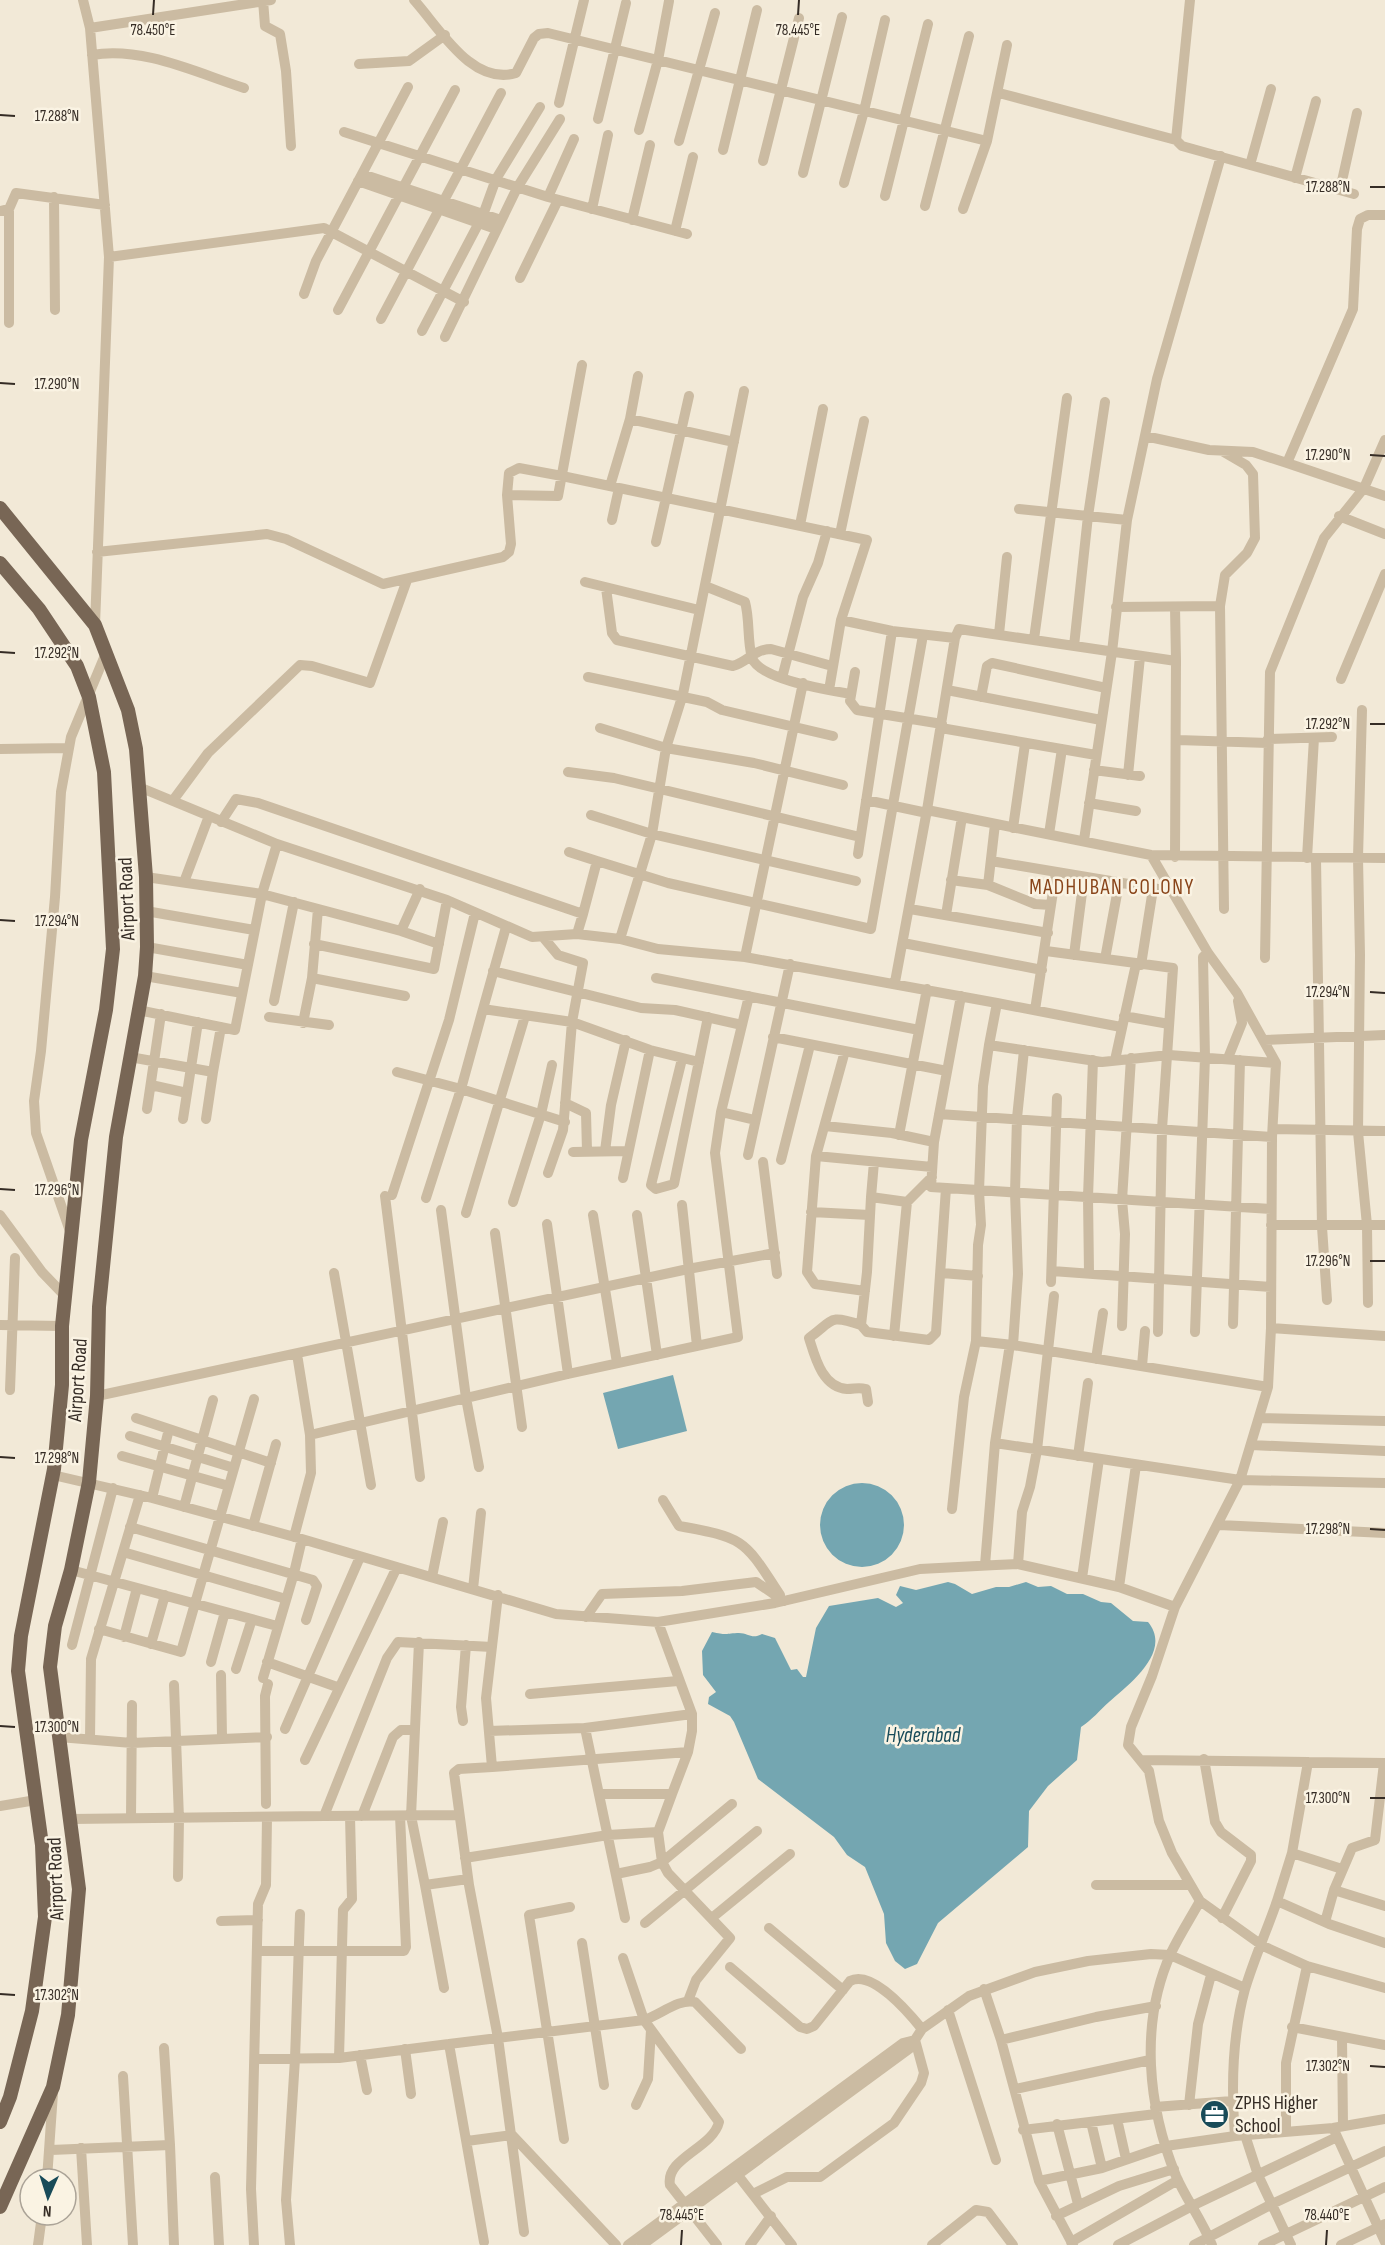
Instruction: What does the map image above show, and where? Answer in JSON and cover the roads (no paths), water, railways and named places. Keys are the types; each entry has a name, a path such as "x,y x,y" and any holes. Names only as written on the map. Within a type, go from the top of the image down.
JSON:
{"main road":[{"name":"Airport Road","path":"0,508 94,626 128,710 136,749 146,877 147,947 145,976 113,1167 99,1307 97,1396 89,1482 71,1569 55,1626 50,1667 71,1819 78,1889 76,1943 68,2015 53,2087 0,2206"},
{"name":"Airport Road","path":"0,563 39,609 77,666 89,697 104,772 113,948 106,1010 81,1136 62,1326 62,1385 53,1475 21,1636 18,1671 42,1845 45,1917 32,2011 10,2097 0,2122"}],"street":[{"path":"84,0 90,27 109,257 94,626"},
{"path":"414,0 464,57 481,71 493,76 516,74 539,34 548,33 987,141"},
{"path":"559,103 584,0"},
{"path":"1176,140 1190,0"},
{"path":"90,27 265,1 265,26 280,34 286,71 291,146"},
{"path":"639,130 658,60 669,1"},
{"path":"597,119 626,3"},
{"path":"723,150 758,10"},
{"path":"680,141 714,13"},
{"path":"803,173 823,101 842,17"},
{"path":"763,162 799,18"},
{"path":"844,183 864,111 885,20"},
{"path":"885,196 902,120 928,24"},
{"path":"359,64 409,61 445,35"},
{"path":"925,206 969,36"},
{"path":"963,209 987,141 999,93 1007,45"},
{"path":"92,55 113,53 153,59 244,88"},
{"path":"304,294 312,270 408,87"},
{"path":"1250,165 1271,89"},
{"path":"338,310 455,90"},
{"path":"381,319 501,93"},
{"path":"999,93 1176,140 1182,146 1354,194"},
{"path":"1295,178 1316,101"},
{"path":"422,331 481,219 496,179 540,107"},
{"path":"1340,190 1357,113"},
{"path":"445,337 464,302 517,188 560,119"},
{"path":"344,132 496,179 517,188 687,234"},
{"path":"592,209 608,135"},
{"path":"520,278 574,139"},
{"path":"632,220 650,145"},
{"path":"1084,840 1112,652 1127,520 1162,360 1221,156"},
{"path":"675,231 693,157"},
{"path":"360,178 499,225"},
{"path":"9,322 5,293 5,210 16,193 105,205"},
{"path":"54,197 55,310"},
{"path":"1287,464 1311,414 1353,309 1356,229 1360,219 1368,215 1385,215"},
{"path":"109,257 317,228 332,231 464,302"},
{"path":"507,495 558,496 582,365"},
{"path":"612,520 615,487 638,376"},
{"path":"620,939 652,834 666,748 682,697 744,391"},
{"path":"656,542 689,396"},
{"path":"1034,639 1067,398"},
{"path":"1074,645 1105,402"},
{"path":"800,525 823,409"},
{"path":"630,419 734,442"},
{"path":"840,534 864,420"},
{"path":"1144,436 1209,450 1253,452 1385,496"},
{"path":"1266,958 1269,683 1272,664 1324,538 1339,516 1364,488 1385,441"},
{"path":"1222,451 1246,465 1253,474 1256,538 1247,553 1225,575 1220,606 1224,909"},
{"path":"97,552 267,534 286,538 383,584 503,557 509,552 511,544 507,479 513,469 519,468 562,476 867,540 841,620 829,690"},
{"path":"1019,509 1127,520"},
{"path":"1339,516 1385,534"},
{"path":"782,678 803,597 818,563 827,531"},
{"path":"999,634 1007,557"},
{"path":"1341,679 1385,574"},
{"path":"174,799 208,753 300,665 312,666 370,683 407,580"},
{"path":"585,582 699,610"},
{"path":"705,586 745,602 750,619 751,654 753,661 764,672 851,694"},
{"path":"606,588 612,633 617,640 733,666 747,660 751,654 761,649 789,653 832,666"},
{"path":"1175,606 1178,740 1175,857"},
{"path":"1116,607 1220,606"},
{"path":"841,620 892,631 954,638"},
{"path":"895,982 927,812 954,638 959,629 1176,661"},
{"path":"858,854 892,631"},
{"path":"569,852 641,876 871,929 923,635"},
{"name":"Airport Road","path":"72,1234 36,1133 34,1111 57,870 61,792 69,748 81,710 89,697 106,653"},
{"path":"1094,770 1134,775 1140,657"},
{"path":"981,697 987,666 992,663 1106,688"},
{"path":"855,672 851,706 857,710 907,718 1025,744 1096,755"},
{"path":"588,677 706,702 722,710 833,736"},
{"path":"745,957 803,683"},
{"path":"946,690 1101,720"},
{"path":"1362,710 1358,858 1358,1132 1367,1225 1368,1303"},
{"path":"600,728 666,748 843,785"},
{"path":"1178,740 1268,741 1332,737"},
{"path":"1314,738 1311,859 1322,1227 1327,1300"},
{"path":"1013,828 1025,744"},
{"path":"0,749 69,748"},
{"path":"1049,834 1062,750"},
{"path":"568,772 614,778 860,837"},
{"path":"139,787 174,799 221,822 277,844 420,889 532,938 577,934 620,939 658,950 745,957 789,964 1035,1010 1123,1022 1169,1024"},
{"path":"221,822 230,804 236,799 242,799 584,914"},
{"path":"866,800 1084,840 1151,855 1311,859 1385,858"},
{"path":"1089,803 1136,811"},
{"path":"591,815 652,834 856,881"},
{"path":"184,882 209,816"},
{"path":"946,915 962,817"},
{"path":"988,885 995,824"},
{"path":"138,1010 235,1030 262,894 277,844"},
{"path":"1151,855 1170,891 1208,953 1237,993 1276,1062 1270,1328 1268,1387 1240,1480 1219,1525 1175,1607 1152,1676 1128,1734 1128,1744 1132,1753 1149,1771 1160,1821 1189,1885 1200,1901 1263,1946 1306,1966 1385,1988"},
{"path":"577,934 597,861"},
{"path":"991,861 1170,891"},
{"path":"1035,1010 1046,951 1056,872"},
{"path":"146,877 262,894 402,931 439,944"},
{"path":"1074,955 1084,877"},
{"path":"951,880 988,885 1035,904 1051,905"},
{"path":"1105,959 1119,883"},
{"path":"402,931 420,889"},
{"path":"1115,1060 1139,965 1153,889"},
{"path":"314,944 434,969 447,900"},
{"path":"274,1001 294,902"},
{"path":"303,1023 312,978 318,909"},
{"path":"910,909 1048,933"},
{"path":"146,911 254,930"},
{"path":"420,1477 401,1332 388,1195 449,1020 475,913"},
{"path":"426,1198 461,1089 506,927"},
{"path":"543,937 558,955 583,963 572,1022 565,1122 548,1173"},
{"path":"903,943 1042,970"},
{"path":"147,947 248,964"},
{"path":"1046,951 1173,968 1169,1055 1162,1129 1161,1277 1158,1332"},
{"path":"1195,1332 1204,1057 1203,957 1208,953"},
{"path":"748,1155 789,964"},
{"path":"493,970 641,1008 675,1010 742,1025"},
{"path":"145,976 242,993"},
{"path":"312,978 405,996"},
{"path":"656,978 919,1030"},
{"path":"899,1135 927,989"},
{"path":"1228,1058 1242,1023 1237,993"},
{"path":"310,1435 568,1374 738,1337 715,1153 721,1112 749,996"},
{"path":"961,996 934,1142 931,1187 1271,1209"},
{"path":"952,1509 962,1414 976,1341 981,1225 979,1191 982,1115 989,1045 997,1003"},
{"path":"483,1009 572,1022 650,1050 699,1062"},
{"path":"147,1109 161,1014"},
{"path":"466,1213 525,1016"},
{"path":"269,1017 329,1025"},
{"path":"682,1059 655,1164 652,1188 674,1184 708,1017"},
{"path":"183,1119 198,1022"},
{"path":"206,1119 221,1027"},
{"path":"1265,1040 1359,1034 1385,1035"},
{"path":"773,1037 947,1071"},
{"path":"605,1151 611,1105 626,1040"},
{"path":"781,1161 810,1045"},
{"path":"989,1045 1094,1060 1169,1055 1276,1062"},
{"path":"623,1178 650,1050"},
{"path":"985,1565 995,1443 1011,1345 1018,1274 1015,1193 1017,1118 1024,1050"},
{"path":"845,1051 816,1156 807,1272 815,1284 865,1291"},
{"path":"130,1057 213,1072"},
{"path":"1122,1326 1125,1275 1122,1200 1131,1058"},
{"path":"1089,1272 1088,1197 1094,1060"},
{"path":"1233,1324 1240,1060"},
{"path":"513,1202 541,1114 552,1065"},
{"path":"397,1072 461,1089 565,1122"},
{"path":"151,1085 187,1093"},
{"path":"1057,1098 1051,1276 1089,1272 1271,1287"},
{"path":"565,1103 586,1113 587,1151"},
{"path":"721,1112 755,1120"},
{"path":"939,1114 982,1115 1237,1134 1385,1131"},
{"path":"825,1126 899,1135 934,1142"},
{"path":"573,1152 628,1151"},
{"path":"816,1156 874,1162 932,1172"},
{"path":"763,1162 777,1274"},
{"path":"861,1325 874,1162"},
{"path":"894,1336 907,1202 932,1172"},
{"path":"868,1402 866,1389 857,1386 848,1389 834,1385 819,1369 809,1338 831,1319 840,1318 861,1325 867,1332 929,1340 934,1337 942,1273 946,1188"},
{"path":"871,1197 907,1202"},
{"path":"682,1205 697,1346"},
{"path":"441,1210 466,1398 479,1467"},
{"path":"811,1212 870,1215"},
{"path":"0,1215 42,1272 66,1297"},
{"path":"593,1215 617,1363"},
{"path":"636,1215 657,1354"},
{"path":"548,1224 568,1374"},
{"path":"1271,1225 1322,1227 1385,1225"},
{"path":"495,1233 522,1427"},
{"path":"97,1396 688,1269 775,1253"},
{"path":"10,1389 15,1258"},
{"path":"334,1273 371,1485"},
{"path":"942,1273 978,1276"},
{"path":"1018,1564 1022,1512 1030,1487 1037,1450 1054,1296"},
{"path":"1096,1359 1103,1313"},
{"path":"0,1325 62,1326"},
{"path":"1270,1328 1385,1336"},
{"path":"1142,1366 1145,1331"},
{"path":"976,1341 1268,1387"},
{"path":"266,1804 265,1681 267,1662 294,1573 298,1538 311,1473 310,1435 297,1354"},
{"path":"1078,1456 1088,1383"},
{"path":"99,1629 181,1652 254,1398"},
{"path":"183,1507 213,1400"},
{"path":"136,1418 271,1463"},
{"path":"1260,1418 1385,1421"},
{"path":"152,1498 169,1429"},
{"path":"130,1436 234,1468"},
{"path":"995,1443 1240,1480 1385,1483"},
{"path":"253,1526 276,1444"},
{"path":"1251,1445 1385,1452"},
{"path":"122,1456 229,1486"},
{"path":"1082,1578 1099,1459"},
{"path":"1119,1587 1136,1465"},
{"path":"53,1475 152,1498 298,1538 498,1595 556,1614 658,1622 784,1601 920,1569 1018,1564 1119,1587 1175,1607"},
{"path":"72,1645 113,1488"},
{"path":"90,1739 92,1659 140,1495"},
{"path":"663,1500 679,1526 736,1539 749,1548 784,1601"},
{"path":"473,1589 481,1513"},
{"path":"432,1577 443,1522"},
{"path":"1219,1525 1385,1533"},
{"path":"130,1527 313,1580 317,1586 306,1620"},
{"path":"123,1552 286,1599"},
{"path":"285,1729 360,1557"},
{"path":"305,1760 337,1688 397,1567"},
{"path":"71,1569 277,1626"},
{"path":"586,1617 602,1594 682,1591 756,1582 784,1601"},
{"path":"124,1637 137,1588"},
{"path":"151,1644 165,1595"},
{"path":"492,1767 486,1698 498,1595"},
{"path":"211,1662 225,1612"},
{"path":"236,1670 252,1619"},
{"path":"658,1622 692,1714 688,1752 658,1832 662,1862 668,1873 713,1917 730,1938 696,1980 688,2001"},
{"path":"324,1816 387,1658 398,1642 492,1647"},
{"path":"257,1951 401,1952 406,1947 405,1816 415,1730 419,1642"},
{"path":"463,1722 461,1707 466,1645"},
{"path":"267,1662 337,1688"},
{"path":"220,1675 222,1738"},
{"path":"530,1694 678,1681"},
{"path":"174,1685 179,1818 178,1877"},
{"path":"131,1818 132,1705"},
{"path":"489,1731 585,1728 692,1714"},
{"path":"585,1728 625,1918"},
{"path":"362,1816 393,1737 401,1730 415,1730"},
{"path":"59,1737 132,1743 267,1737"},
{"path":"524,2232 498,2038 468,1879 455,1770 688,1752"},
{"path":"1204,1759 1215,1822 1221,1832 1251,1855 1251,1861 1222,1918"},
{"path":"1141,1760 1385,1763 1375,1840 1355,1845 1342,1869 1325,1922"},
{"path":"1291,2245 1240,2136 1232,2101 1236,2043 1245,1988 1263,1946 1292,1853 1308,1762"},
{"path":"599,1794 672,1794"},
{"path":"0,1806 36,1800"},
{"path":"616,1874 650,1867 662,1862 732,1804"},
{"path":"71,1819 459,1815"},
{"path":"339,2058 343,1910 352,1899 350,1816"},
{"path":"405,1816 425,1885 444,1988"},
{"path":"254,2245 251,2190 258,1904 266,1885 267,1817"},
{"path":"645,1923 758,1831"},
{"path":"465,1858 608,1835 658,1832"},
{"path":"1292,1853 1342,1869"},
{"path":"713,1917 790,1854"},
{"path":"425,1885 468,1879"},
{"path":"1096,1885 1189,1885"},
{"path":"1335,1890 1385,1906"},
{"path":"1200,1901 1170,1955 1156,2006 1149,2060 1155,2111 1173,2169 1194,2205 1210,2241"},
{"path":"1277,1901 1325,1922 1385,1943"},
{"path":"564,2139 530,1915 570,1907"},
{"path":"290,2245 286,2200 295,2060 300,1914"},
{"path":"221,1921 258,1920"},
{"path":"769,1928 843,1990"},
{"path":"582,1943 604,2085"},
{"path":"642,2245 735,2171 909,2049 922,2029 948,2010 984,1989 1035,1972 1088,1961 1151,1954 1170,1955 1245,1988"},
{"path":"623,1958 644,2020 719,2122 717,2129 705,2143 672,2170 669,2177 670,2185 717,2245"},
{"path":"1286,2131 1286,2063 1306,1966"},
{"path":"730,1967 800,2026 807,2029 814,2026 850,1981 856,1978 864,1978 902,2005 922,2029"},
{"path":"1189,2105 1198,2024 1211,1975"},
{"path":"984,1989 1001,2040 1015,2089 1023,2130 1039,2181 1072,2243 1178,2180"},
{"path":"255,2059 339,2058 644,2020 659,2016 681,2002 688,2001 695,2002 741,2049"},
{"path":"1001,2040 1096,2017 1156,2006"},
{"path":"948,2010 996,2160"},
{"path":"1292,2027 1385,2045"},
{"path":"636,2105 648,2079 651,2030"},
{"path":"1342,2038 1338,2130 1350,2167 1382,2226 1385,2242"},
{"path":"753,2194 787,2177 820,2177 894,2122 921,2083 924,2073 915,2040"},
{"path":"449,2044 484,2242"},
{"path":"164,2048 174,2245"},
{"path":"405,2049 411,2094"},
{"path":"360,2055 367,2090"},
{"path":"1015,2089 1149,2060"},
{"path":"123,2076 133,2245"},
{"path":"49,2167 53,2087"},
{"path":"1023,2130 1058,2124 1117,2120 1189,2105 1232,2101"},
{"path":"1039,2181 1102,2168 1166,2146 1286,2131 1338,2130 1385,2119"},
{"path":"1117,2120 1126,2159"},
{"path":"1090,2122 1102,2168"},
{"path":"1058,2124 1078,2204"},
{"path":"1118,2245 1258,2175 1338,2130"},
{"path":"466,2141 512,2135"},
{"path":"512,2135 616,2245"},
{"path":"51,2150 170,2145"},
{"path":"81,2148 87,2245"},
{"path":"1194,2245 1210,2241 1272,2204 1385,2151"},
{"path":"1056,2216 1119,2186 1173,2169"},
{"path":"735,2171 792,2245"},
{"path":"215,2177 219,2245"},
{"path":"1263,2245 1385,2187"},
{"path":"628,2245 687,2207"},
{"path":"935,2244 976,2210 982,2209 988,2212 1013,2245"},
{"path":"750,2245 771,2216"},
{"path":"1341,2245 1382,2226"},
{"path":"38,2245 40,2227"}],"water":[{"path":"673,1375 687,1431 618,1449 603,1393"},
{"path":"862,1483 878,1486 892,1495 901,1509 904,1525 901,1541 892,1555 878,1564 862,1567 846,1564 832,1555 823,1541 820,1525 823,1509 832,1495 846,1486"},
{"name":"Hyderabad","path":"948,1582 972,1594 1026,1582 1038,1587 1051,1586 1067,1594 1083,1594 1101,1602 1111,1603 1133,1621 1148,1622 1154,1633 1155,1645 1152,1656 1136,1677 1081,1727 1077,1760 1048,1786 1029,1811 1028,1847 938,1923 917,1964 905,1969 895,1961 886,1943 884,1914 865,1867 847,1855 834,1837 758,1779 730,1716 708,1704 709,1697 716,1692 703,1675 702,1651 712,1632 741,1633 752,1636 762,1634 775,1638 791,1670 797,1669 803,1677 806,1677 816,1628 829,1606 878,1598 896,1607 903,1603 896,1595 900,1586 916,1590"}],"place":[{"name":"ZPHS Higher School","path":"1214,2114"}],"district":[{"name":"MADHUBAN COLONY","path":"1112,887"}]}
